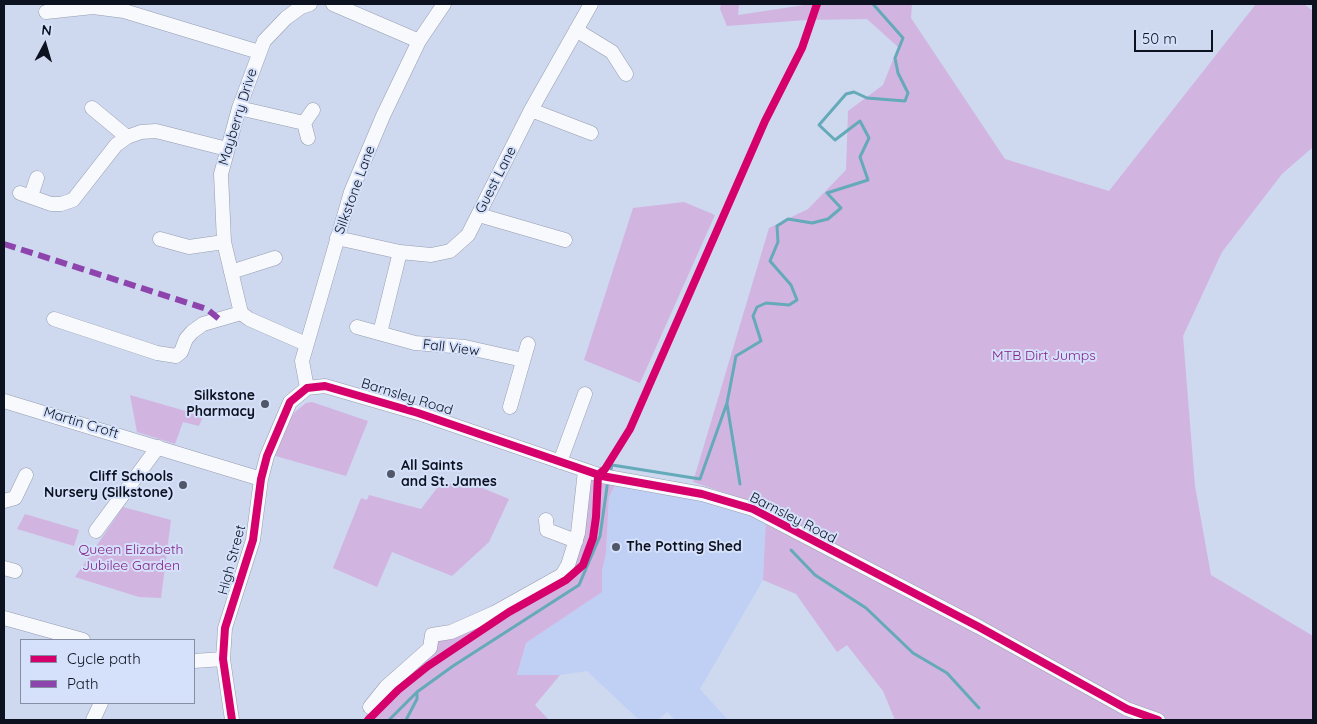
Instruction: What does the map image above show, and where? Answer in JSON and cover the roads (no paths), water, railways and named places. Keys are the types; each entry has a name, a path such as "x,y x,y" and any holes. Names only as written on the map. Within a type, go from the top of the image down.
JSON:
{"street":[{"path":"333,4 420,41"},
{"name":"Silkstone Lane","path":"307,388 302,361 351,192 380,124 420,41 444,4"},
{"name":"Guest Lane","path":"337,238 400,252 431,255 450,251 468,235 531,110 591,4"},
{"path":"46,12 93,5 124,11 258,52"},
{"name":"Mayberry Drive","path":"241,312 224,242 220,174 258,52 272,32 303,5"},
{"path":"576,30 612,52 624,64"},
{"path":"92,108 127,137"},
{"path":"239,108 304,123"},
{"path":"308,138 304,123 313,110"},
{"path":"531,110 585,127"},
{"path":"37,178 25,195 51,204 60,204 73,200 116,145 127,137 141,132 156,131 227,149"},
{"path":"479,215 557,233"},
{"path":"170,237 197,247 224,242"},
{"path":"380,333 400,252"},
{"path":"231,272 275,258"},
{"path":"54,319 169,357 176,356 181,352 186,339 202,324 241,312 249,319 306,344"},
{"name":"Fall View","path":"357,327 415,343 465,347 523,360"},
{"path":"510,407 528,344"},
{"name":"Barnsley Road","path":"307,388 325,386 418,413 602,476 702,494 753,509 979,627 1127,709 1158,720"},
{"name":"High Street","path":"232,720 222,659 225,628 253,540 260,479 267,456 290,402 307,388"},
{"path":"560,462 585,394"},
{"name":"Martin Croft","path":"4,401 260,479"},
{"path":"96,531 100,516 158,447"},
{"path":"370,708 386,687 430,648 428,631 451,632 494,613 562,575 568,565 576,541 585,471"},
{"path":"4,501 14,498 26,475"},
{"path":"546,530 576,541"},
{"path":"4,618 79,639"},
{"path":"195,661 222,659"},
{"path":"93,720 101,704"},
{"name":"Barnsley Road","path":"1127,709 1136,720"}],"waterway":[{"path":"610,474 612,465 700,479 727,403 736,356 761,341 753,316 757,307 766,303 789,305 797,300 791,285 770,261 778,242 777,226 788,219 812,223 828,219 841,208 827,193 868,180 860,157 869,138 860,121 835,140 819,125 846,94 854,92 867,98 905,101 908,93 898,73 895,58 903,38 873,4"},
{"path":"727,404 740,484"},
{"path":"389,720 417,692 453,666 579,585 600,536 608,480"},
{"path":"791,550 815,575 866,608 913,653 947,673 979,708"},
{"path":"406,720 417,699 417,692"}],"place":[{"name":"Silkstone Pharmacy","path":"265,404"},
{"name":"All Saints and St. James","path":"391,474"},
{"name":"Cliff Schools Nursery (Silkstone)","path":"183,485"},
{"name":"The Potting Shed","path":"616,547"}],"park label":[{"name":"MTB Dirt Jumps","path":"1044,356"},
{"name":"Queen Elizabeth Jubilee Garden","path":"131,558"}]}
